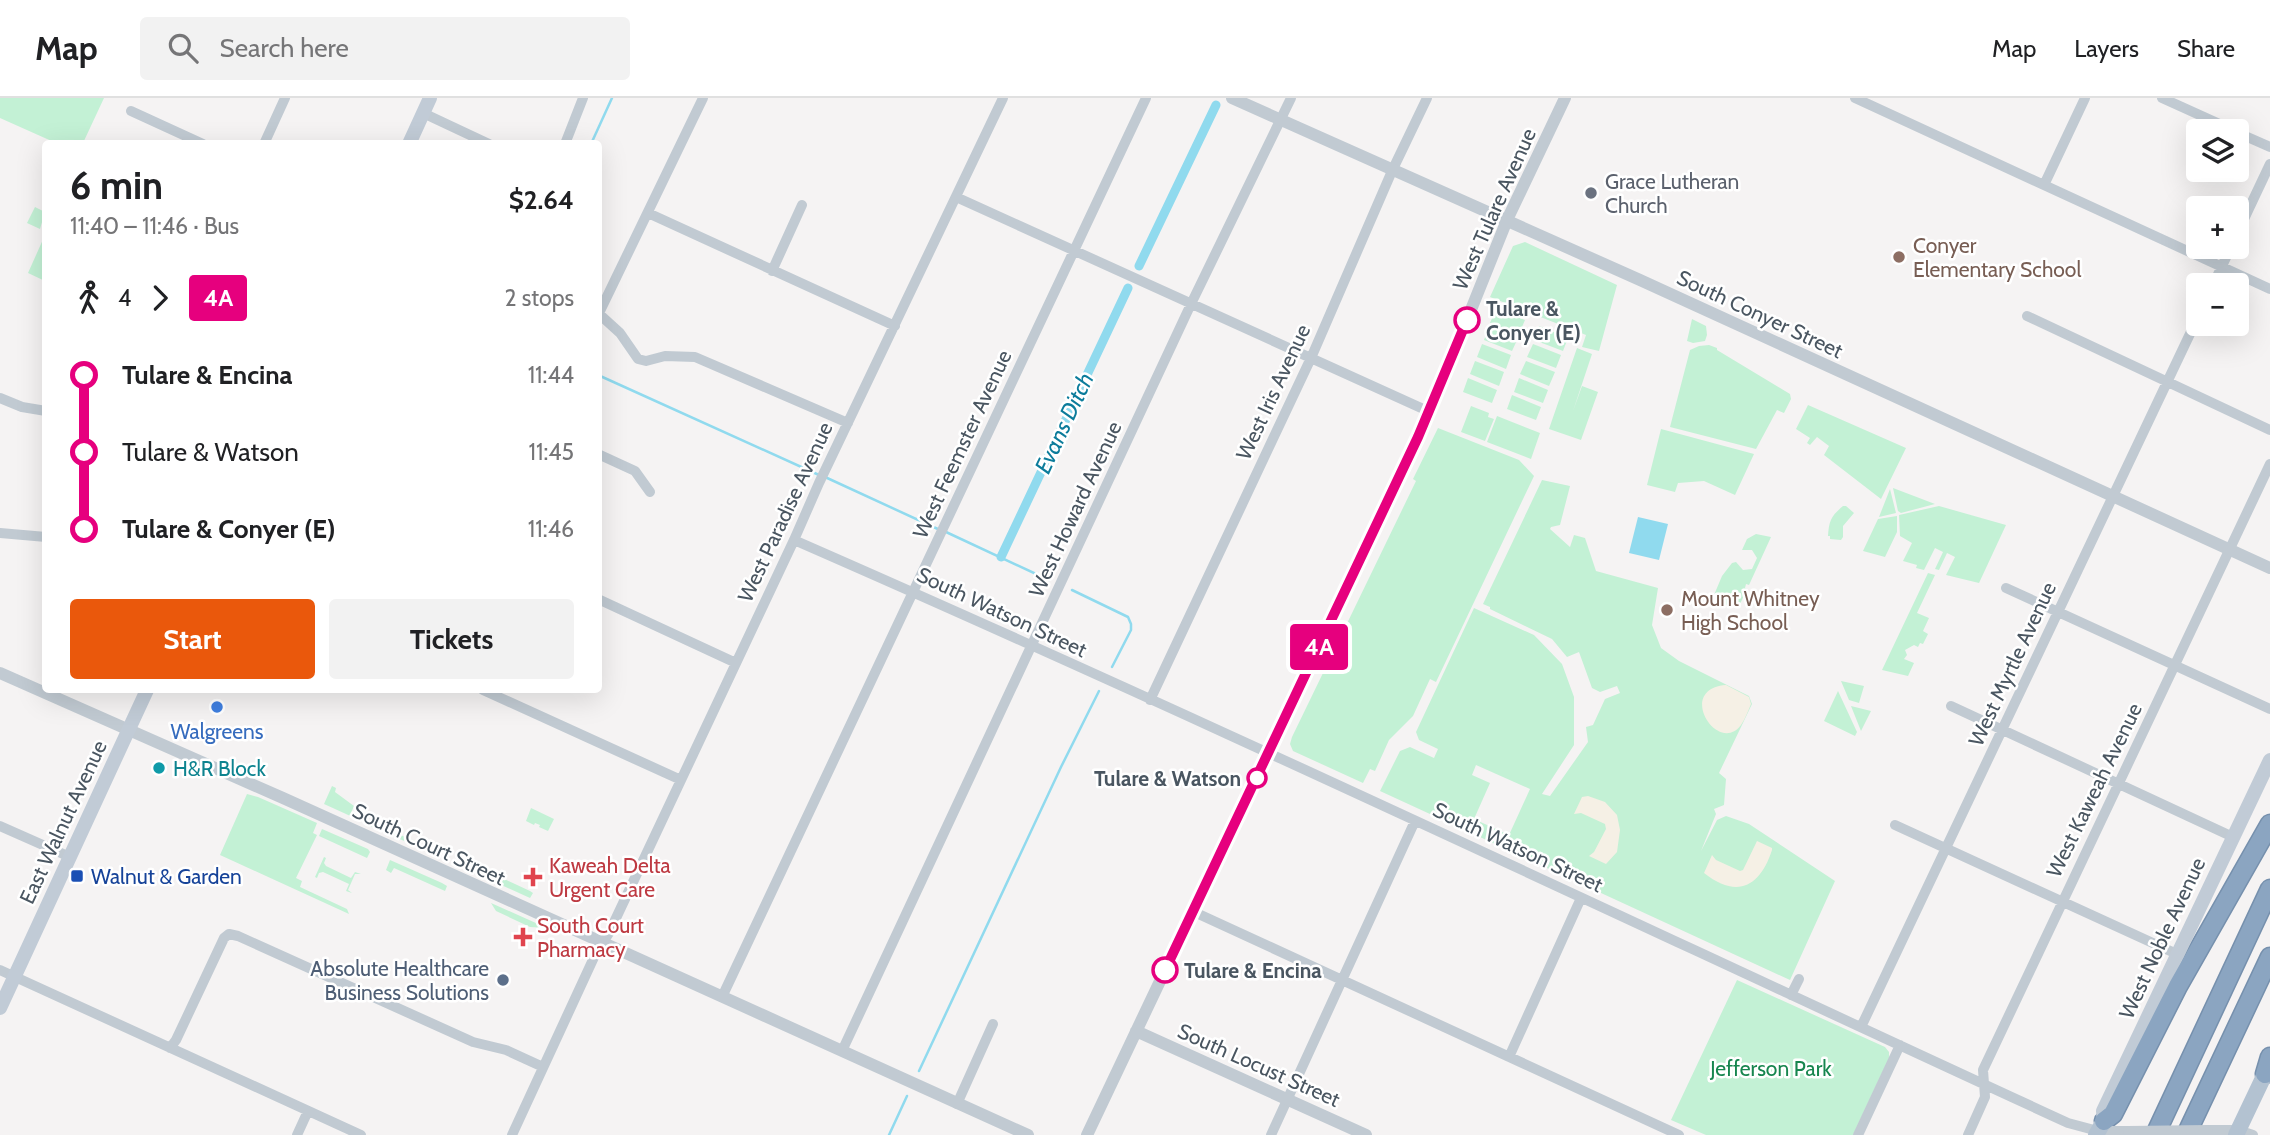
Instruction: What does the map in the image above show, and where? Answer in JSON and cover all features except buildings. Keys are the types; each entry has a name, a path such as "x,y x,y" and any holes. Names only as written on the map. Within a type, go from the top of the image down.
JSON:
{"highway":[{"path":"2099,1129 2113,1114 2178,986 2270,824"},
{"path":"2155,1135 2270,889"},
{"path":"2186,1135 2270,957"}],"main road":[{"path":"411,140 430,98"},
{"name":"East Walnut Avenue","path":"0,1008 146,693"},
{"name":"West Noble Avenue","path":"2099,1129 2103,1111 2270,760"},
{"path":"2242,1133 2268,1065"}],"street":[{"path":"266,140 285,98"},
{"path":"567,140 583,98"},
{"path":"602,307 703,98"},
{"name":"West Paradise Avenue","path":"512,1135 794,540 809,502 1003,98"},
{"name":"West Feemster Avenue","path":"722,997 1146,98"},
{"name":"South Conyer Street","path":"1232,98 1507,220 2270,568"},
{"name":"West Howard Avenue","path":"842,1051 1191,304 1291,98"},
{"name":"West Iris Avenue","path":"1150,700 1311,358 1392,171 1427,98"},
{"name":"West Tulare Avenue","path":"1087,1135 1430,412 1507,220 1565,98"},
{"path":"1855,98 1876,102 2044,185 2270,289"},
{"path":"2044,185 2085,98"},
{"path":"2162,98 2208,119"},
{"path":"131,111 194,140"},
{"path":"424,113 481,140"},
{"path":"2249,138 2270,147"},
{"path":"2249,208 2270,164"},
{"path":"956,197 1430,412"},
{"path":"772,271 802,205"},
{"path":"648,213 895,326"},
{"path":"2219,273 2225,259"},
{"path":"602,316 620,333 638,359 646,361 665,356 695,357 848,424"},
{"path":"2027,316 2270,430"},
{"name":"West Myrtle Avenue","path":"1861,1027 2189,336"},
{"path":"0,398 22,407 42,410"},
{"path":"602,456 635,471 650,492"},
{"name":"West Kaweah Avenue","path":"1968,1135 1985,1097 1983,1070 2270,464"},
{"path":"0,533 42,537"},
{"name":"South Watson Street","path":"794,540 1269,754 2068,1123 2128,1131 2208,1130 2242,1133"},
{"path":"2006,588 2270,709"},
{"path":"602,601 736,663"},
{"name":"South Court Street","path":"0,673 42,692"},
{"name":"South Court Street","path":"45,693 1028,1135"},
{"path":"490,693 681,780"},
{"path":"1951,706 2233,837"},
{"path":"1271,1135 1415,821"},
{"path":"1895,825 2179,954"},
{"path":"0,826 70,858"},
{"path":"1509,1057 1581,898"},
{"path":"1192,911 1679,1135"},
{"path":"170,1048 224,938 229,934 473,1042 506,1050 543,1067"},
{"path":"0,970 361,1135"},
{"path":"1791,995 1799,979"},
{"path":"957,1104 993,1024"},
{"name":"South Locust Street","path":"1136,1031 1366,1135"},
{"path":"1858,1135 1900,1045"},
{"path":"297,1135 308,1111"}],"green space":[{"path":"0,98 104,98 84,140 49,140 0,118"},
{"path":"35,207 42,210 40,229 27,223"},
{"path":"42,242 42,280 28,273"},
{"path":"1525,242 1617,285 1599,351 1582,347 1586,335 1490,297 1513,246"},
{"path":"1496,309 1525,320 1519,334 1490,323"},
{"path":"1692,319 1706,326 1705,341 1687,341"},
{"path":"1489,326 1518,338 1512,351 1484,340"},
{"path":"1539,326 1568,338 1563,351 1534,340"},
{"path":"1482,344 1511,355 1506,369 1477,357"},
{"path":"1533,344 1561,355 1556,368 1527,357"},
{"path":"1709,345 1790,394 1791,399 1784,413 1777,410 1756,449 1670,427 1690,350"},
{"path":"1577,348 1592,354 1573,411 1582,386 1598,392 1581,440 1549,429"},
{"path":"1475,361 1504,372 1499,386 1470,374"},
{"path":"1526,361 1555,372 1549,386 1520,374"},
{"path":"1468,378 1497,390 1492,403 1463,392"},
{"path":"1519,378 1548,390 1543,403 1514,392"},
{"path":"1512,395 1541,407 1536,420 1507,409"},
{"path":"1808,405 1906,448 1881,499 1824,455 1829,446 1817,437 1810,445 1807,443 1810,438 1796,429"},
{"path":"1471,406 1489,413 1488,417 1494,419 1485,441 1461,432"},
{"path":"1497,416 1540,433 1531,459 1487,442"},
{"path":"1438,428 1519,460 1534,476 1436,682 1430,679 1413,716 1389,740 1375,771 1370,769 1363,783 1293,751 1290,744 1416,481 1413,479"},
{"path":"1661,429 1754,454 1735,495 1704,481 1678,483 1675,492 1647,485"},
{"path":"1542,480 1570,486 1560,525 1550,529 1570,547 1574,535 1585,538 1596,571 1658,588 1652,625 1661,648 1679,661 1749,696 1752,704 1719,773 1726,779 1724,805 1714,809 1716,814 1701,851 1717,820 1726,816 1749,824 1835,881 1790,980 1380,791 1400,751 1410,747 1434,758 1438,749 1419,740 1416,732 1474,608 1534,635 1562,664 1574,697 1574,745 1542,794 1550,796 1588,742 1586,727 1593,725 1605,699 1620,693 1617,686 1600,692 1592,688 1579,652 1567,657 1552,639 1483,604","holes":["1476,765 1530,789 1509,835 1474,819 1490,783 1472,775"]},
{"path":"1893,488 1935,504 1901,513 1898,511"},
{"path":"1890,489 1896,513 1879,517"},
{"path":"1843,506 1854,513 1843,526 1841,540 1830,539 1830,523"},
{"path":"1939,506 2006,525 1979,583 1946,575 1955,557 1947,553 1939,570 1935,569 1943,552 1935,548 1924,570 1903,561 1912,543 1900,536 1899,515"},
{"path":"1897,516 1897,532 1885,557 1863,551 1878,519"},
{"path":"1756,534 1771,537 1749,585 1746,584 1747,589 1740,604 1723,605 1714,595 1722,576 1732,563 1736,562 1743,570 1752,569 1757,558 1752,550 1742,550 1747,539"},
{"path":"1928,573 1935,575 1917,613 1929,618 1923,631 1928,634 1923,644 1905,650 1907,655 1904,659 1914,663 1908,676 1882,670"},
{"path":"1841,681 1864,686 1859,703 1849,700"},
{"path":"1838,691 1857,732 1855,736 1824,721"},
{"path":"1851,706 1871,711 1861,731"},
{"path":"332,786 336,788 335,792 354,806 351,813 358,816 357,819 324,804"},
{"path":"247,794 317,823 313,833 317,835 296,878 302,881 300,887 347,909 349,914 220,855"},
{"path":"531,808 554,819 548,831 539,827 540,825 526,821"},
{"path":"368,821 417,842 416,845 421,847 420,848 366,824"},
{"path":"322,829 368,849 370,852 367,858 319,836"},
{"path":"324,857 326,866 351,878 355,872 361,874 355,874 348,890 352,893 346,891 349,884 323,872 315,877"},
{"path":"390,860 442,883 447,886 445,891 394,868 391,873 386,870"},
{"path":"500,877 533,893 530,898 497,883"},
{"path":"491,903 547,928 530,927 496,911"},
{"name":"Jefferson Park","path":"1737,980 1885,1047 1889,1052 1889,1058 1853,1135 1706,1135 1671,1120"}],"sand":[{"path":"1726,685 1749,697 1751,704 1741,725 1732,732 1722,732 1713,727 1702,708 1704,697 1711,689"},
{"path":"1588,796 1605,802 1617,815 1620,830 1617,852 1606,864 1589,856 1606,829 1605,824 1581,813 1574,814 1582,797"},
{"path":"1757,841 1772,850 1761,873 1746,885 1727,886 1704,873 1712,855 1716,860 1743,870"}],"water":[{"path":"1638,517 1668,524 1659,560 1629,553"}],"waterway":[{"path":"593,140 612,98"},
{"name":"Evans Ditch","path":"1139,266 1216,105"},
{"name":"Evans Ditch","path":"1001,557 1128,288"},
{"path":"602,377 819,475"},
{"path":"825,477 940,530"},
{"name":"Evans Ditch","path":"946,532 1049,580"},
{"path":"1072,590 1128,617 1131,630 1112,667"},
{"path":"919,1071 1099,691"},
{"path":"889,1135 907,1096"}],"bus line":[{"name":"4A","path":"1165,970 1430,412 1467,320"}],"place":[{"name":"Grace Lutheran Church","path":"1591,193"},
{"name":"Conyer Elementary School","path":"1899,257"},
{"name":"Tulare & Conyer (E)","path":"1467,320"},
{"name":"Mount Whitney High School","path":"1667,610"},
{"name":"Walgreens","path":"217,707"},
{"name":"H&R Block","path":"159,768"},
{"name":"Tulare & Watson","path":"1257,778"},
{"name":"Walnut & Garden","path":"77,876"},
{"name":"Kaweah Delta Urgent Care","path":"533,877"},
{"name":"South Court Pharmacy","path":"523,937"},
{"name":"Tulare & Encina","path":"1165,970"},
{"name":"Absolute Healthcare Business Solutions","path":"503,980"}]}
